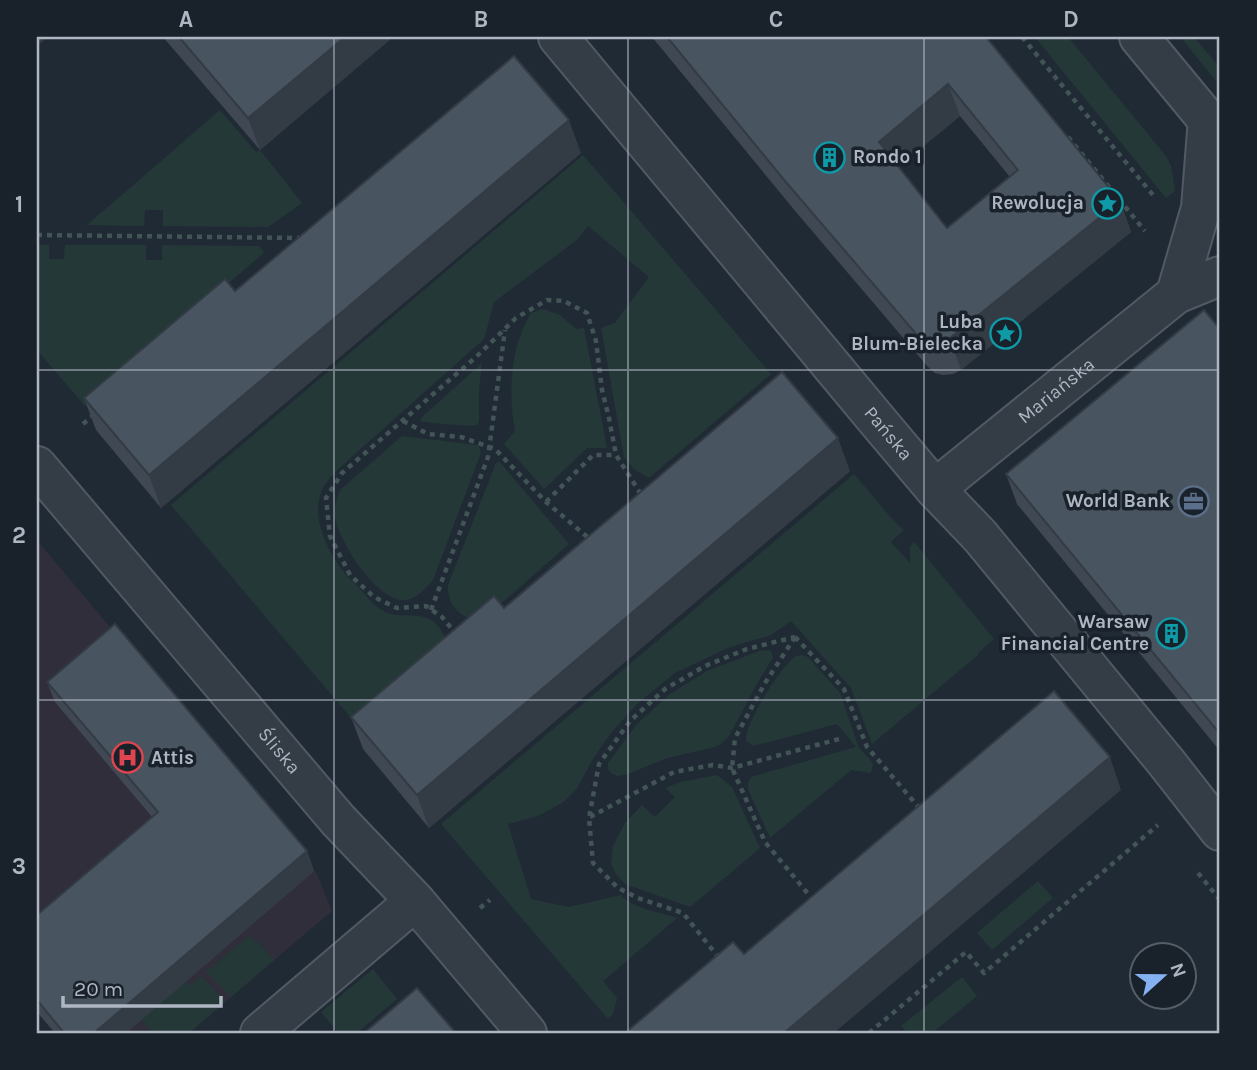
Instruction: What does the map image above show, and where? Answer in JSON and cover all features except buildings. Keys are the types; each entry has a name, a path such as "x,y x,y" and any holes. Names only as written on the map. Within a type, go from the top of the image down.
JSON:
{"street":[{"name":"Pańska","path":"558,37 935,489 989,547 1220,831"},
{"path":"1139,37 1214,127 1201,208 1176,294"},
{"name":"Mariańska","path":"935,489 1176,294 1220,276"},
{"name":"Śliska","path":"37,466 338,820 415,901 527,1033"},
{"path":"260,1033 415,901"}],"path":[{"path":"1022,37 1157,201"},
{"path":"1063,132 1150,237"},
{"path":"37,234 303,238 293,247"},
{"path":"458,637 442,617 425,606 397,608 374,597 350,575 330,536 326,498 342,473 516,318 547,300 564,301 587,313 596,341 602,390 616,455 643,497"},
{"path":"431,610 488,457 506,329"},
{"path":"83,424 104,406"},
{"path":"403,421 428,434 461,438 495,449 546,502 592,540"},
{"path":"546,502 593,455 616,455"},
{"path":"795,637 765,683 735,738 732,768 765,842 819,907"},
{"path":"795,637 844,690 867,747 926,816"},
{"path":"721,960 683,913 638,898 618,887 593,863 589,818 599,764 630,721 665,689 705,666 747,649 795,637"},
{"path":"589,818 674,772 713,765 732,768 839,739"},
{"path":"869,1033 966,952 984,973 1158,825"}],"shaded area":[{"path":"1035,37 1068,37 1166,156 1171,166 1175,191 1166,198"},
{"path":"1194,37 1220,68 1220,86 1182,39"},
{"path":"220,110 256,152 260,150 302,203 268,227 163,226 163,210 145,210 144,226 87,225"},
{"path":"583,155 771,374 649,478 634,469 624,457 601,328 615,323 649,277 588,226 578,239 494,302 484,339 337,470 320,496 318,507 324,539 345,573 373,604 387,613 425,617 433,621 448,644 357,725 171,505"},
{"path":"37,245 49,245 49,259 64,259 65,245 146,245 146,260 162,260 162,245 259,246 264,253 85,406 37,350"},
{"path":"543,309 560,315 576,329 584,328 607,448 587,448 544,489 504,444 515,431 511,386 519,340 531,313"},
{"path":"482,363 477,425 420,421 422,417"},
{"path":"402,436 477,445 481,453 433,580 418,595 407,600 396,599 384,592 362,569 344,541 335,514 340,490"},
{"path":"499,461 569,544 481,621 467,617 457,610 450,599 448,585"},
{"path":"854,474 904,530 891,542 910,563 910,547 914,542 994,639 872,744 851,688 791,621 771,635 730,647 675,673 637,704 610,734 576,790 562,803 538,816 508,824 531,899 569,907 621,895 640,907 677,918 603,981 617,998 613,1014 608,1019 441,824"},
{"name":"Attis","path":"37,540 317,874 332,911 189,1033 55,1033 37,1012"},
{"path":"766,650 771,651 773,658 729,736 721,744 667,758 628,774 618,776 611,773 608,763 637,724 670,694 707,671"},
{"path":"802,655 808,657 840,693 859,748 873,763 871,773 851,770 770,838 748,789 751,777 856,747 837,724 753,746 746,741 756,711 771,686 792,659"},
{"path":"717,775 732,787 760,848 690,907 625,884 611,864 613,846 625,823 642,805 655,817 675,797 665,788 680,782"},
{"path":"1038,881 1053,898 992,950 977,933"},
{"path":"249,936 274,960 231,997 206,972"},
{"path":"373,969 397,999 357,1033 338,1033 321,1012"},
{"path":"202,976 225,1002 189,1033 153,1033 141,1020 185,981 190,986"},
{"path":"962,977 977,996 932,1033 908,1033 901,1026"}],"place":[{"name":"Rondo 1","path":"830,157"},
{"name":"Rewolucja","path":"1107,203"},
{"name":"Luba Blum-Bielecka","path":"1006,333"},
{"name":"World Bank","path":"1193,501"},
{"name":"Warsaw Financial Centre","path":"1172,633"},
{"name":"Attis","path":"128,758"}]}
